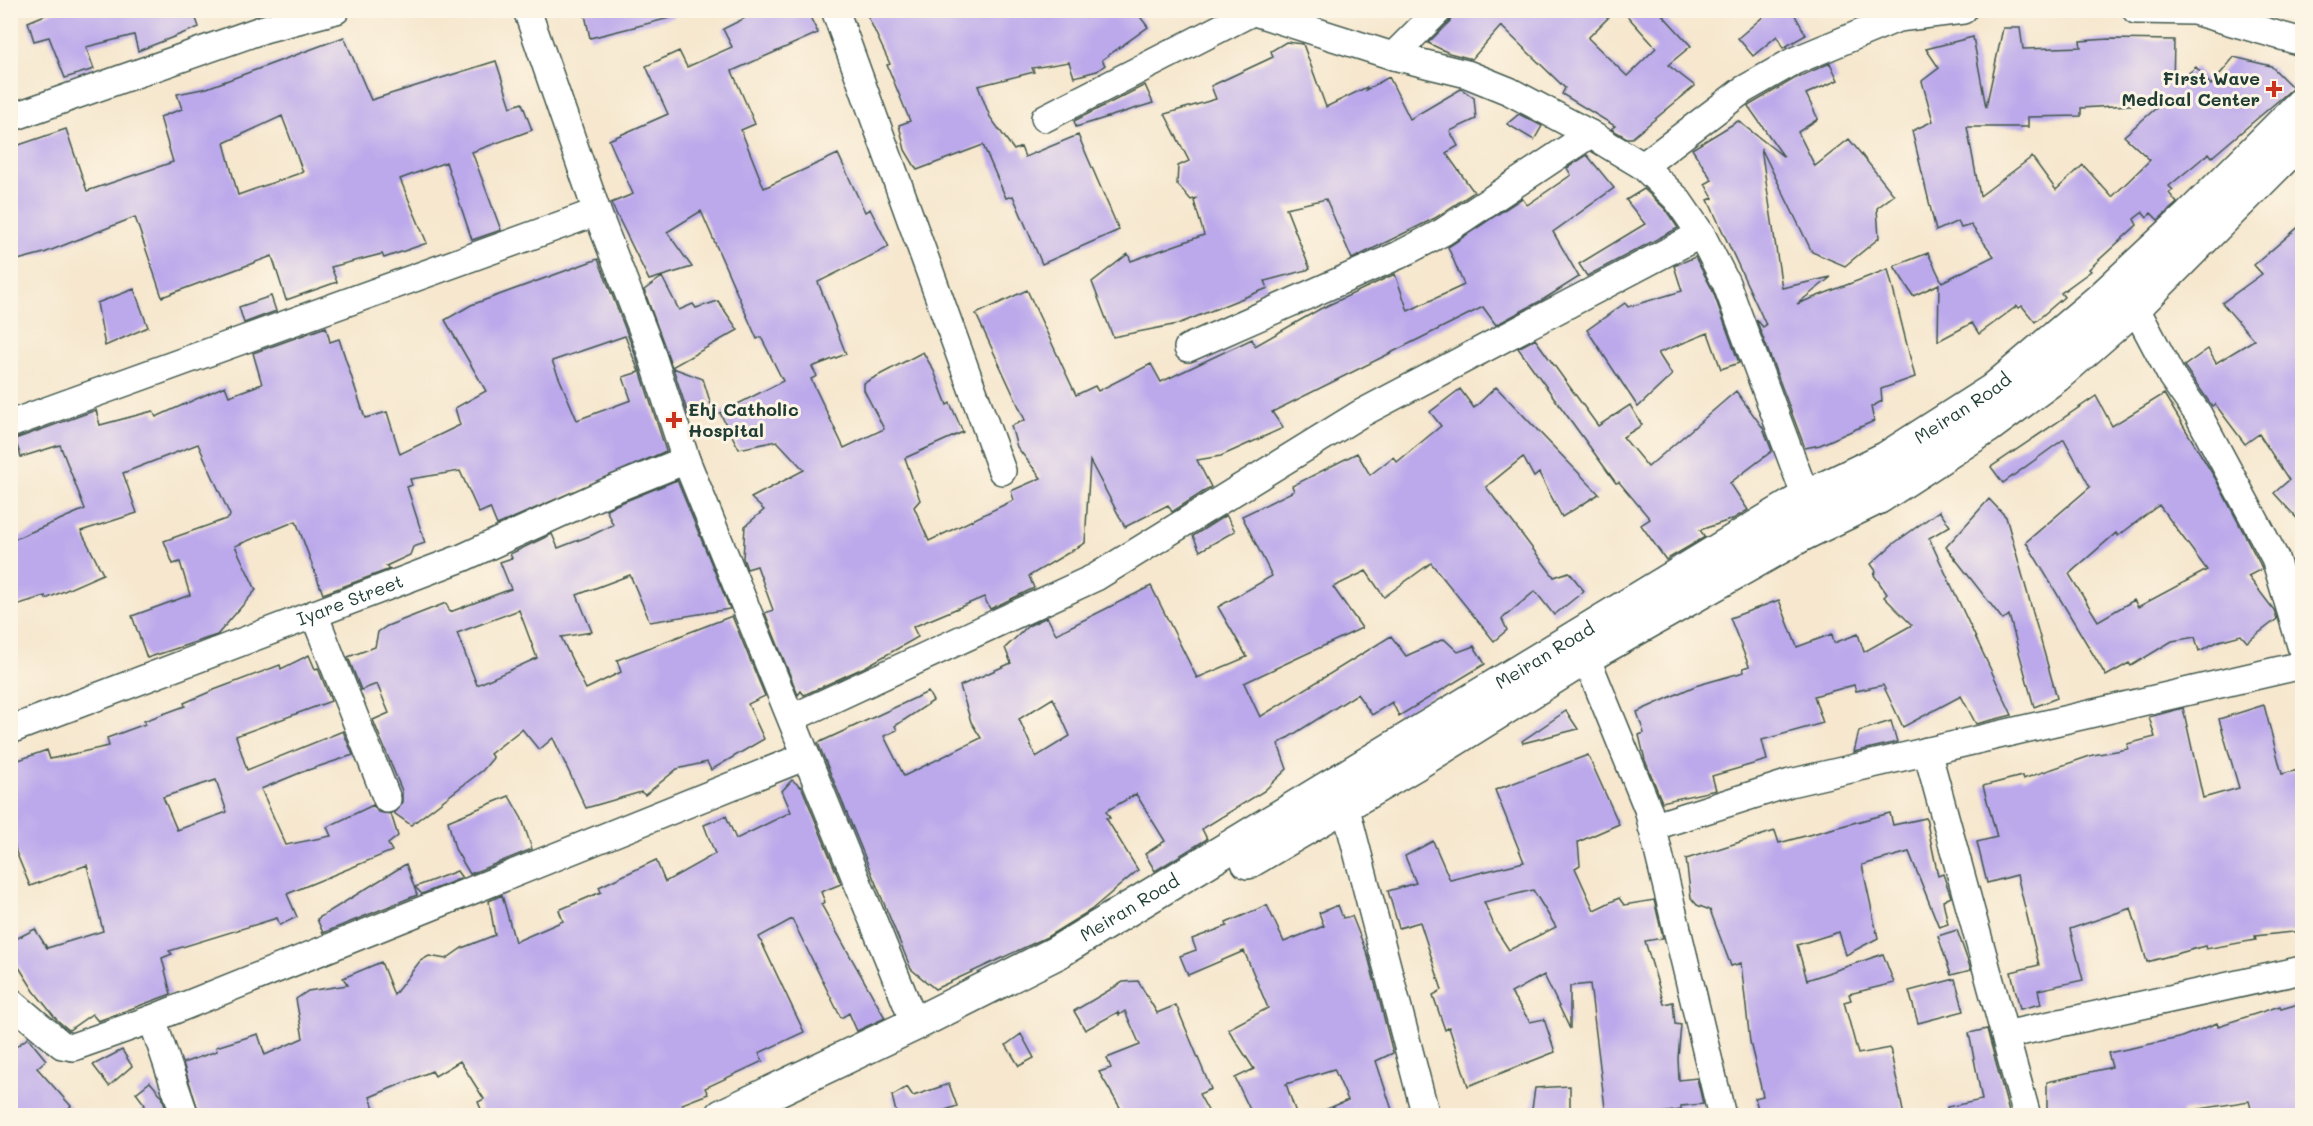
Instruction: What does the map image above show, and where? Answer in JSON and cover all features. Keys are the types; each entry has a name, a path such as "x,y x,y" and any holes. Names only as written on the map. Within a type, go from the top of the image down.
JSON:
{"main road":[{"name":"Meiran Road","path":"722,1116 915,1024 1056,953 1806,497 1887,458 1992,390 2102,298 2190,216 2302,104"},
{"name":"Meiran Road","path":"763,1116 1052,977 1345,805 1586,657 1803,534 1879,497 1987,427 2056,376 2135,307 2302,139"}],"street":[{"path":"10,118 264,29 336,10"},
{"path":"527,10 597,212 649,346 686,460 915,1024"},
{"path":"835,10 1002,471"},
{"path":"1393,56 1439,10"},
{"path":"1643,166 1743,90 1794,61 1898,18 1963,10"},
{"path":"2136,10 2194,11 2302,42"},
{"path":"1045,118 1250,11 1393,56 1467,74 1509,91 1590,134 1643,166 1677,199 1701,234 1726,283 1806,497"},
{"path":"1188,348 1399,255 1443,232 1590,134"},
{"path":"10,424 597,212"},
{"path":"792,718 1096,577 1360,414 1701,234"},
{"path":"2135,307 2172,377 2198,414 2275,558 2302,649"},
{"name":"Iyare Street","path":"10,729 462,558 609,491 686,460"},
{"path":"314,614 387,799"},
{"path":"1586,657 1648,810 1722,1116"},
{"path":"1652,827 1790,783 2302,665"},
{"path":"1927,751 2027,1116"},
{"path":"10,1001 62,1045 73,1047 152,1019 807,756"},
{"path":"1345,805 1425,1116"},
{"path":"2005,1035 2302,970"},
{"path":"152,1019 185,1116"}],"building":[{"path":"57,10 193,10 199,27 138,51 134,35 86,47 94,69 65,78 49,37 34,41 28,22"},
{"path":"584,10 673,10 674,17 590,38"},
{"path":"761,10 789,10 793,18 807,11 818,33 732,71 755,124 741,130 764,188 838,154 865,212 870,209 889,247 818,282 846,354 812,367 817,376 811,379 844,448 884,429 864,390 864,383 923,352 934,371 947,405 950,403 963,432 905,458 920,500 914,507 929,541 1014,500 1011,491 1041,478 1017,447 1011,426 1025,420 976,314 1027,290 1076,395 1095,386 1098,391 1151,364 1161,382 1252,339 1255,346 1320,309 1395,274 1408,311 1464,285 1448,247 1522,198 1527,205 1571,175 1567,168 1587,155 1614,188 1553,232 1579,277 1544,299 1496,325 1483,307 1272,412 1283,428 1221,456 1197,460 1211,487 1172,512 1168,505 1125,527 1090,461 1085,543 1029,576 1034,588 990,609 984,597 913,627 918,637 865,667 804,695 801,691 798,695 765,613 773,610 757,566 747,569 743,558 745,526 764,510 751,498 804,470 777,441 739,449 720,413 783,381 761,337 757,339 701,211 667,232 692,267 649,280 611,203 633,194 609,140 668,114 646,66 679,51 687,67 732,47 723,29"},
{"path":"865,10 1135,10 1148,27 1102,60 1105,65 1097,71 1074,77 1069,62 1032,68 1034,72 978,86 990,117 1014,150 1021,147 1025,157 1078,135 1119,230 1042,264 1013,196 1006,198 983,145 917,170 905,150 899,125 910,121 887,65 890,64"},
{"path":"1454,10 1616,10 1588,38 1627,76 1656,48 1622,10 1658,10 1691,46 1668,65 1695,86 1632,138 1627,138 1611,129 1615,126 1562,94 1565,88 1501,26 1472,59 1449,53 1428,43 1450,21"},
{"path":"1771,10 1792,10 1806,35 1783,48 1777,36 1753,56 1738,38"},
{"path":"2003,28 2020,28 2023,49 2081,47 2080,41 2109,39 2174,40 2173,86 2196,67 2211,85 2234,57 2271,66 2293,88 2212,157 2209,153 2169,186 2173,190 2169,193 2177,203 2158,220 2151,213 2147,217 2143,212 2134,219 2137,225 2089,269 2091,271 2061,293 2064,297 2035,322 2022,306 2019,308 2017,306 1979,334 1972,323 1938,341 1939,284 1913,296 1894,266 1928,253 1942,282 1994,256 1971,225 1961,228 1958,221 1936,231 1912,131 1933,121 1922,81 1939,68 1926,49 1973,37 1986,107","holes":["2162,103 2124,136 2150,160 2112,197 2083,165 2056,190 2032,157 1980,196 1967,127 2028,127 2028,117 2081,116 2081,108"]},
{"path":"344,37 371,100 496,61 511,107 522,103 532,130 472,152 501,230 472,240 446,162 400,179 427,243 384,258 382,254 331,267 337,282 286,300 272,256 162,297 135,217 44,253 10,262 10,148 66,129 87,191 173,162 160,117 182,109 177,94 207,88","holes":["282,116 303,172 238,195 224,143"]},
{"path":"1286,42 1303,44 1326,107 1367,87 1366,90 1389,77 1410,119 1461,89 1474,98 1476,119 1450,131 1458,146 1446,153 1474,192 1435,218 1352,259 1326,199 1286,208 1310,269 1265,281 1268,288 1178,324 1113,337 1092,282 1128,254 1131,261 1204,235 1194,201 1197,198 1191,200 1177,184 1178,166 1189,161 1165,114 1216,99 1211,86 1273,57 1271,51"},
{"path":"1830,63 1838,80 1806,94 1818,119 1798,132 1815,166 1849,139 1894,195 1877,208 1879,238 1845,266 1812,252 1761,148 1782,288 1831,277 1797,304 1888,269 1915,377 1881,389 1882,401 1871,407 1874,421 1820,445 1805,448 1756,319 1763,327 1766,325 1708,200 1713,198 1705,184 1712,180 1692,149 1738,121 1784,157 1748,106 1794,79"},
{"path":"1145,85 1153,103 1076,127 1074,121"},
{"path":"1519,114 1542,126 1534,140 1507,124"},
{"path":"1644,189 1665,209 1678,228 1587,276 1579,264 1645,224 1626,200"},
{"path":"2302,224 2302,524 2274,493 2289,480 2259,434 2245,444 2215,404 2212,406 2184,366 2208,349 2216,363 2254,340 2222,303 2262,274 2254,265"},
{"path":"1695,257 1712,289 1739,363 1721,369 1708,333 1658,353 1672,375 1638,407 1587,330 1625,303 1628,307 1682,291 1674,266"},
{"path":"598,259 634,351 666,451 497,525 490,508 479,513 460,471 410,479 412,485 407,487 425,543 413,547 410,555 386,566 390,569 323,594 296,521 235,546 256,590 217,635 147,658 132,616 190,595 180,562 173,564 164,541 229,518 230,515 198,444 123,473 137,513 81,531 103,574 46,599 45,596 10,607 10,541 85,509 60,445 21,457 15,439 96,410 100,425 153,411 156,417 225,386 229,396 262,384 253,353 326,327 330,342 339,339 365,418 387,412 400,454 460,425 455,408 486,391 445,320 471,305","holes":["625,336 639,372 623,377 631,400 577,420 552,361"]},
{"path":"662,277 679,310 693,304 696,308 718,301 738,330 672,367 644,290"},
{"path":"134,289 148,327 105,346 97,303"},
{"path":"271,296 276,311 244,323 239,307"},
{"path":"1535,339 1598,426 1630,405 1642,425 1623,437 1648,467 1736,391 1763,428 1772,451 1730,483 1748,510 1733,519 1700,530 1705,537 1666,560 1641,525 1650,519 1619,482 1616,483 1518,348"},
{"path":"673,368 703,379 713,411 690,420"},
{"path":"1496,387 1599,494 1562,517 1539,473 1534,477 1523,457 1486,487 1554,577 1569,572 1584,591 1554,615 1535,591 1502,619 1507,630 1494,641 1431,563 1384,597 1366,571 1333,587 1362,628 1244,683 1260,717 1391,636 1406,656 1444,639 1458,652 1474,646 1485,664 1399,716 1392,702 1372,715 1357,694 1278,744 1287,769 1264,791 1202,829 1207,839 1155,871 1145,854 1165,841 1136,794 1106,811 1110,818 1106,818 1138,870 1091,910 1047,937 935,989 911,969 818,743 928,692 933,701 895,726 897,730 884,736 904,776 981,738 971,722 960,686 1011,663 1005,648 1028,626 1047,617 1056,634 1151,586 1197,678 1247,657 1218,607 1272,576 1242,516 1294,491 1292,486 1357,453 1370,475 1393,457 1397,462 1441,426 1430,412 1460,389 1474,408","holes":["1053,698 1070,736 1036,757 1019,719"]},
{"path":"2164,394 2215,478 2262,569 2248,576 2274,610 2277,619 2247,642 2241,635 2219,641 2199,651 2195,637 2172,641 2131,666 2129,663 2106,676 2026,542 2090,487 2064,439 2003,483 1991,467 2096,396 2112,426","holes":["2159,505 2207,570 2138,607 2134,600 2098,621 2069,574 2116,533 2118,536"]},
{"path":"677,480 730,609 650,622 630,575 577,595 592,632 561,637 586,689 621,672 617,660 732,616 765,696 748,704 764,739 711,770 707,762 677,769 645,795 641,792 586,808 553,738 539,750 522,729 490,754 493,758 483,770 411,825 394,813 402,802 402,791 373,720 389,713 377,684 361,690 348,657 375,647 378,632 387,626 446,603 450,612 511,589 500,562 512,558 510,554 552,534 558,548 613,525 606,509","holes":["519,610 537,658 477,685 457,633"]},
{"path":"1989,499 2006,517 2057,698 2034,707 2009,615 2003,620 1946,547"},
{"path":"1939,511 1950,526 1929,538 2012,715 1976,724 1961,696 1903,727 1883,685 1856,691 1854,685 1814,696 1823,723 1762,740 1767,760 1712,776 1716,790 1662,802 1645,760 1639,735 1644,733 1637,712 1695,686 1744,672 1743,668 1749,666 1730,618 1779,600 1797,647 1832,634 1834,643 1858,634 1864,652 1912,625 1884,597 1887,594 1874,575 1876,571 1871,564 1893,544"},
{"path":"1226,515 1235,531 1200,551 1193,536"},
{"path":"309,655 315,669 318,668 331,701 236,736 247,770 343,731 353,755 261,789 286,845 331,836 327,827 373,805 378,812 391,814 398,836 388,844 392,851 287,894 297,917 280,925 277,918 169,951 172,954 162,958 171,994 98,1021 92,1014 69,1030 57,1020 34,991 10,953 10,942 35,929 47,948 103,931 87,865 30,886 16,852 10,823 10,763 47,750 50,759 109,746 107,738 185,706 184,703 280,665 281,669","holes":["216,780 227,812 177,830 163,797"]},
{"path":"2264,705 2282,774 2302,769 2302,931 2255,936 2256,940 2206,949 2205,946 2147,962 2131,908 2070,929 2083,980 2038,990 2041,1004 2020,1009 2011,972 2039,965 2017,875 1987,883 1977,842 1997,837 1983,786 2022,776 2023,779 2093,755 2128,749 2127,744 2155,737 2149,717 2183,708 2203,798 2239,788 2219,719"},
{"path":"1566,711 1578,729 1523,743 1522,741"},
{"path":"1891,721 1897,742 1854,752 1859,731"},
{"path":"1588,755 1619,824 1578,842 1580,865 1575,868 1594,910 1619,898 1624,905 1654,900 1663,938 1645,941 1664,1004 1673,1002 1675,1024 1681,1025 1679,1080 1697,1078 1703,1104 1681,1106 1681,1110 1640,1116 1606,1116 1590,984 1570,986 1570,1029 1544,975 1511,993 1530,1022 1544,1019 1555,1052 1468,1086 1449,1027 1445,1030 1433,995 1442,990 1420,922 1399,928 1388,891 1416,883 1405,856 1433,841 1450,880 1524,862 1495,790","holes":["1533,890 1556,927 1509,950 1496,930 1484,902"]},
{"path":"792,780 802,788 841,884 821,892 825,902 821,904 885,1018 857,1031 849,1013 841,1018 792,919 759,937 804,1032 759,1053 763,1061 705,1088 708,1094 682,1104 690,1116 484,1116 478,1102 484,1099 460,1061 435,1076 432,1071 370,1097 377,1116 200,1116 183,1063 217,1051 216,1047 258,1034 265,1055 303,1038 296,999 308,991 348,985 343,978 381,962 394,995 420,961 429,956 446,959 462,948 495,935 489,901 502,895 515,942 563,921 559,910 601,892 599,887 656,860 665,882 715,854 704,825 726,816 736,839 791,812 782,791"},
{"path":"509,796 522,819 532,849 470,874 455,849 448,821"},
{"path":"1890,813 1893,825 1926,818 1938,876 1943,874 1951,897 1943,901 1948,924 1939,927 1909,852 1862,865 1878,938 1846,955 1839,932 1797,945 1807,980 1883,954 1894,983 1849,994 1851,1000 1844,1002 1858,1054 1890,1048 1904,1116 1760,1116 1755,1098 1763,1096 1750,1042 1741,963 1731,966 1710,910 1697,905 1691,898 1686,859 1775,831 1779,843"},
{"path":"406,864 417,895 323,933 317,919"},
{"path":"457,871 462,878 422,894 415,887"},
{"path":"1267,905 1284,942 1324,926 1319,913 1338,905 1343,918 1352,916 1368,956 1393,1053 1376,1061 1394,1116 1311,1116 1348,1100 1334,1069 1286,1084 1297,1116 1253,1116 1235,1078 1254,1069 1228,1029 1268,1008 1244,951 1188,975 1180,956 1196,950 1192,939 1227,926 1226,923"},
{"path":"1957,930 1971,970 1951,975 1938,936"},
{"path":"1955,979 1964,1011 1918,1023 1909,991"},
{"path":"1138,981 1157,1013 1176,1005 1211,1089 1199,1094 1211,1116 1125,1116 1099,1072 1111,1068 1107,1058 1140,1045 1125,1011 1119,1015 1118,1012 1085,1030 1074,1011 1123,982"},
{"path":"2302,1003 2302,1111 2285,1116 2253,1116 2249,1101 2181,1112 2182,1116 2047,1116 2047,1082 2112,1067 2108,1053 2179,1038 2217,1023 2218,1026 2280,1006 2281,1009"},
{"path":"1987,1029 2010,1116 1948,1116 1947,1107 1982,1100 1969,1033"},
{"path":"1021,1034 1034,1058 1019,1066 1006,1045"},
{"path":"28,1038 46,1060 37,1068 71,1106 61,1116 10,1116 10,1051"},
{"path":"122,1050 132,1066 109,1086 93,1065"},
{"path":"150,1082 162,1096 168,1116 136,1116 145,1105 136,1093"},
{"path":"949,1084 957,1106 928,1116 897,1116 892,1096 907,1087 913,1096"},
{"path":"1570,1086 1570,1116 1531,1116 1535,1088"}],"place":[{"name":"First Wave Medical Center","path":"2274,89"},
{"name":"Ehj Catholic Hospital","path":"674,420"}]}
